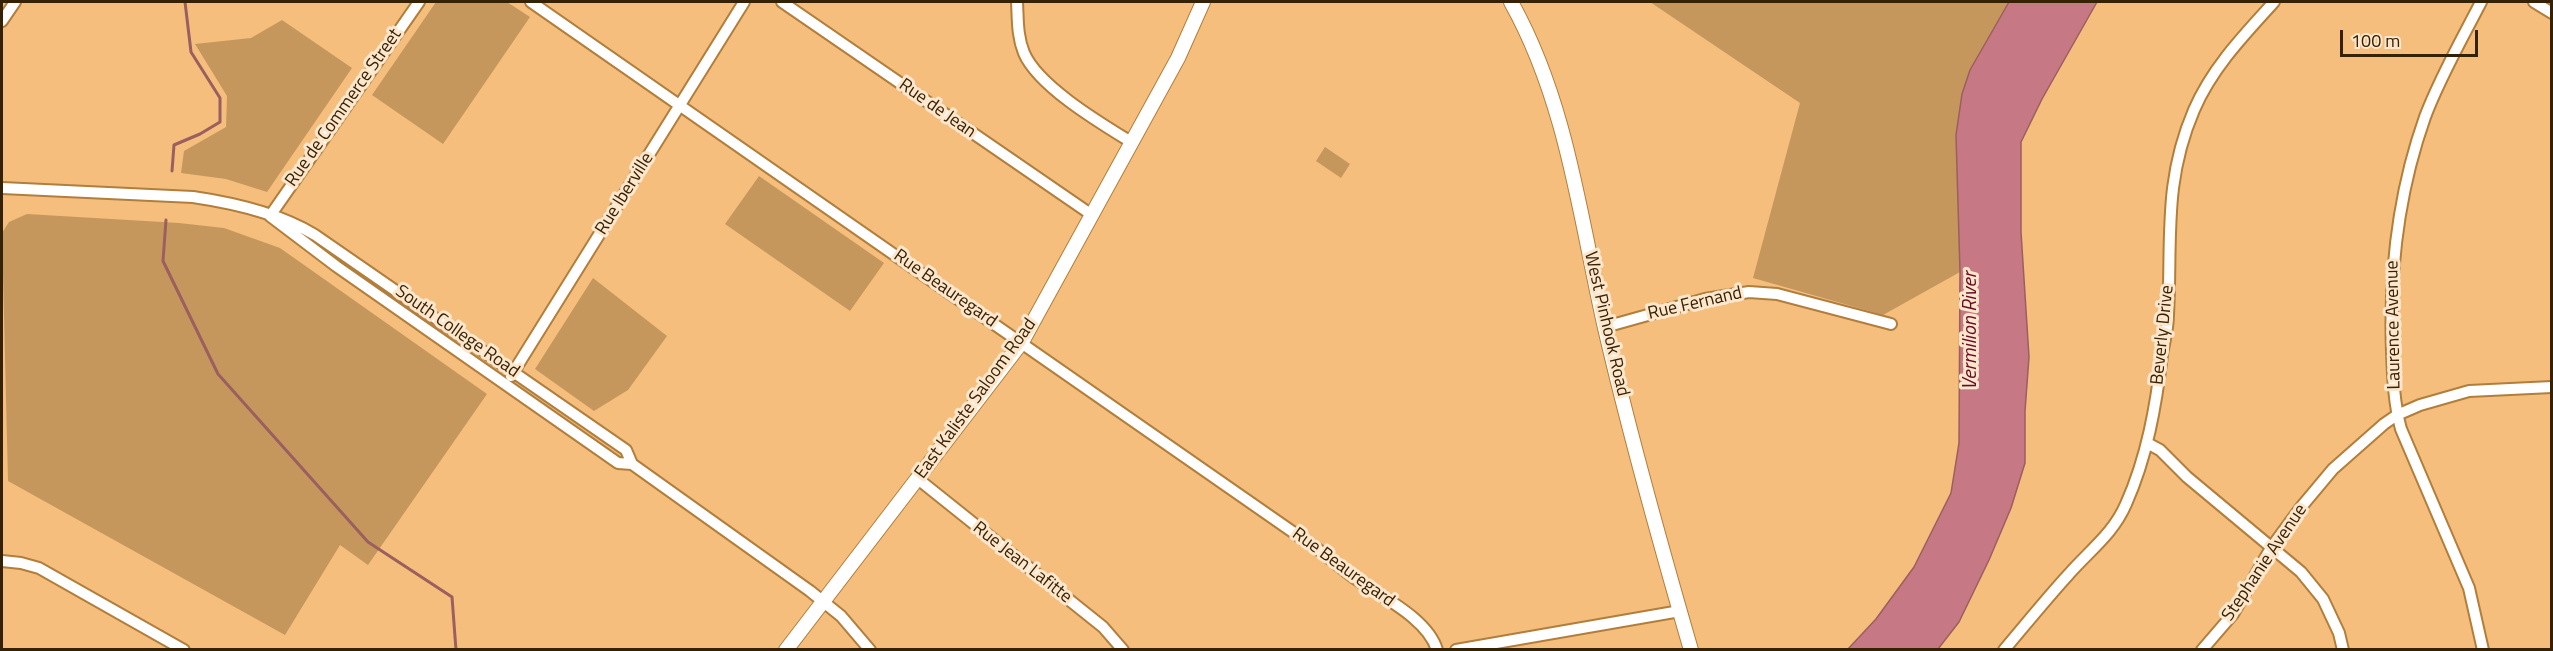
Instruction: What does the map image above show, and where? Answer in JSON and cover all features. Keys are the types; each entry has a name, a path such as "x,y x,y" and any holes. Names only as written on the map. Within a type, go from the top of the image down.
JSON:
{"main road":[{"name":"East Kaliste Saloom Road","path":"786,650 1022,342 1178,58 1203,2"},
{"name":"West Pinhook Road","path":"1511,2 1542,66 1559,122 1605,327 1691,650"}],"street":[{"path":"2,21 15,2"},
{"name":"Rue de Commerce Street","path":"270,216 418,2"},
{"name":"Rue Beauregard","path":"531,2 1022,342 1415,620 1430,634 1437,650"},
{"name":"Rue Iberville","path":"506,385 744,2"},
{"name":"Rue de Jean","path":"782,2 1092,215"},
{"path":"1017,2 1020,42 1033,70 1080,108 1131,142"},
{"name":"Beverly Drive","path":"2004,650 2069,574 2115,526 2131,492 2147,443 2159,383 2168,318 2170,199 2185,133 2200,97 2222,62 2239,38 2274,2"},
{"name":"Laurence Avenue","path":"2481,2 2425,116 2402,204 2392,265 2391,290 2393,378 2397,415 2469,588 2483,650"},
{"path":"2534,2 2552,13"},
{"name":"South College Road","path":"2,188 193,197 224,202 294,224 315,235 626,450 632,465"},
{"name":"South College Road","path":"270,216 336,266 506,385 618,463 632,465 823,602 854,628 870,650"},
{"name":"Rue Fernand","path":"1605,327 1705,299 1749,292 1777,294 1891,324"},
{"name":"Stephanie Avenue","path":"2202,650 2233,614 2271,548 2302,506 2333,470 2372,434 2397,415 2469,391 2552,387"},
{"path":"2147,443 2160,450 2187,477 2288,560 2314,586 2334,621 2343,650"},
{"name":"Rue Jean Lafitte","path":"918,480 1103,627 1123,650"},
{"path":"2,561 39,568 184,650"},
{"path":"1456,650 1680,611"}],"shaded area":[{"path":"436,2 507,2 530,17 443,144 372,95"},
{"path":"1650,2 2009,2 1970,70 1962,94 1956,135 1960,272 1883,315 1753,278 1800,103"},
{"path":"282,20 352,68 267,192 226,179 181,173 184,151 226,127 227,96 195,44 251,38"},
{"path":"1325,147 1350,164 1341,178 1316,161"},
{"path":"759,176 884,263 850,311 725,224"},
{"path":"27,214 224,228 280,248 487,394 368,565 340,545 285,635 8,481 2,233 9,222"},
{"path":"593,278 667,336 628,390 594,411 535,369"}],"water":[{"name":"Vermilion River","path":"2009,2 2097,2 2042,99 2021,142 2021,232 2029,357 2025,411 2025,463 2011,508 1989,560 1959,622 1938,649 1848,649 1876,619 1914,567 1951,493 1959,443 1960,272 1956,135 1962,94 1970,70"}],"waterway":[{"path":"172,171 174,145 220,122 220,98 191,52 185,2"},
{"path":"166,220 163,261 218,374 368,542 452,597 456,650"}]}
